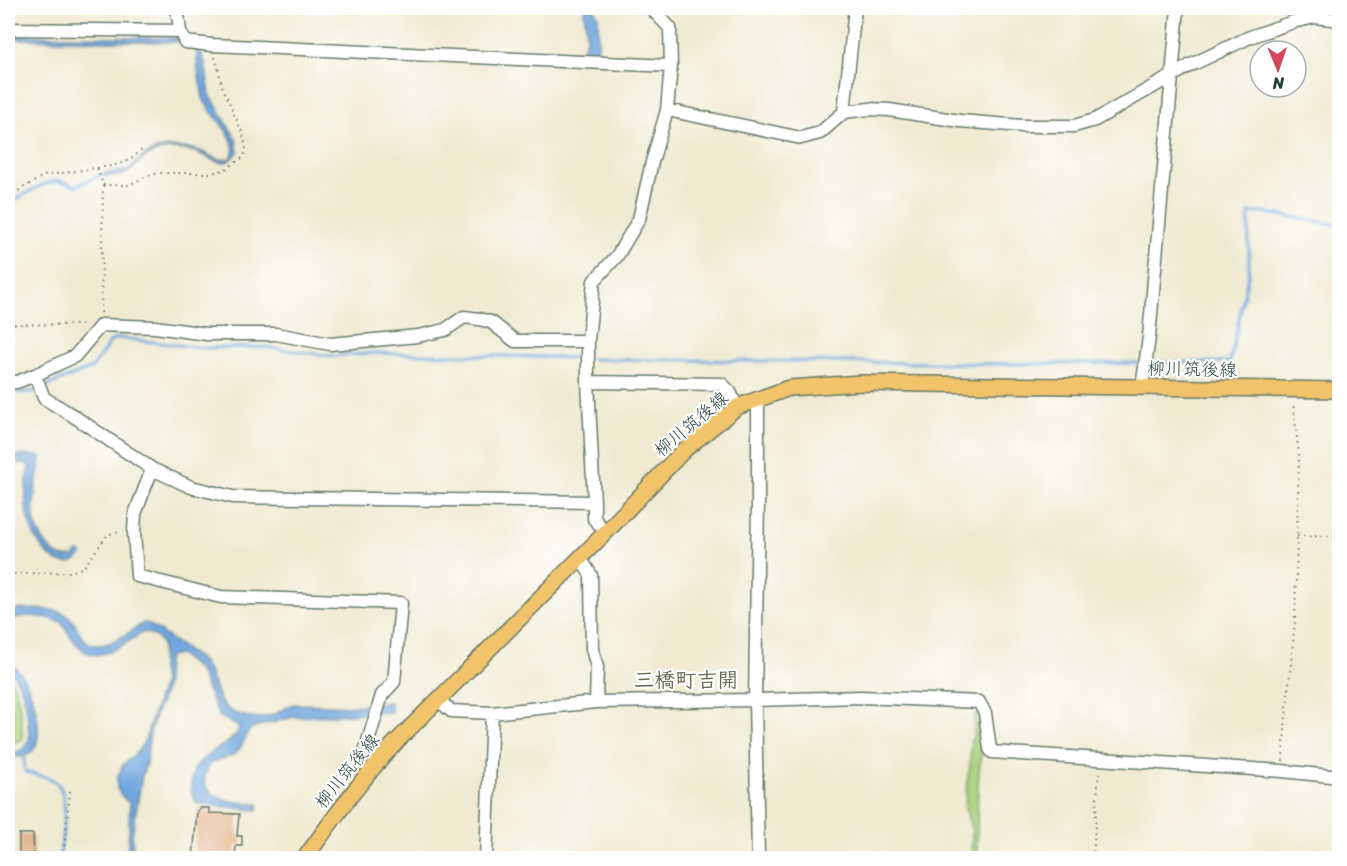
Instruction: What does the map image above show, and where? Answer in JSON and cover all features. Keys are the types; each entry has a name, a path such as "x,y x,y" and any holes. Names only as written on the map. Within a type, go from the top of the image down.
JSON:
{"main road":[{"name":"柳川筑後線","path":"305,858 340,809 396,742 606,532 684,450 737,407 789,388 861,383 1340,390"}],"street":[{"path":"177,8 180,31 185,42 671,66"},
{"path":"606,532 594,519 588,341 594,281 616,256 639,219 667,110 671,66 670,28 651,8"},
{"path":"844,112 855,8"},
{"path":"1142,388 1149,337 1178,8"},
{"path":"667,110 801,138 820,133 844,112 869,109 1011,126 1074,126 1095,120 1191,65 1250,37 1315,17 1340,20"},
{"path":"8,29 180,31"},
{"path":"8,382 17,382 75,356 99,327 155,327 207,334 276,334 330,344 427,334 445,330 464,317 491,322 515,342 588,341"},
{"path":"35,375 44,398 152,470 191,487 233,497 594,502"},
{"path":"588,382 722,384 730,392 737,407"},
{"path":"758,399 755,700 758,858"},
{"path":"152,470 135,514 137,576 221,597 401,603 394,682 382,695 366,748 377,762"},
{"path":"580,558 591,575 592,650 597,667 596,702"},
{"path":"438,700 451,711 492,712 596,702 861,697 980,702 985,713 992,752 1282,771 1340,777"},
{"path":"486,858 492,712"}],"path":[{"path":"103,185 129,185 159,173 212,173 224,170 244,157 246,147 242,132 222,86 212,45"},
{"path":"8,197 42,176 123,164 141,150"},
{"path":"8,324 83,324 99,327 103,185 97,168"},
{"path":"1282,771 1295,621 1299,455 1292,390"},
{"path":"8,574 70,572 84,567 108,534 134,532"},
{"path":"1297,537 1340,536"},
{"path":"1093,858 1100,759"},
{"path":"63,858 70,790"}],"green space":[{"path":"8,676 18,697 22,724 23,739 14,743 8,743"},
{"path":"976,713 981,731 981,750 977,858 971,858 972,831 965,808"}],"water":[{"path":"584,8 594,8 598,16 598,57 577,58 586,40"},
{"path":"8,35 178,38 177,42 8,39"},
{"path":"197,48 205,63 210,95 236,139 238,152 228,161 223,163 192,151 161,150 152,153 124,174 104,176 103,173 127,171 145,155 164,148 193,149 218,159 231,158 234,151 230,136 203,98"},
{"path":"8,456 41,457 34,504 37,529 47,546 56,554 62,557 74,557 78,552 81,553 81,556 72,563 60,562 51,557 45,552 32,530 26,504 29,465 18,463 8,469"},
{"path":"18,609 48,610 65,614 85,640 99,645 115,641 144,623 149,624 202,661 224,706 234,713 248,717 260,718 273,715 293,704 355,706 390,702 391,712 294,717 251,728 236,753 210,765 205,780 212,794 227,800 259,804 258,810 198,804 191,792 192,775 197,765 230,740 239,727 219,716 200,673 195,667 179,655 168,657 166,685 150,733 132,835 134,858 130,858 128,846 130,804 117,788 117,779 123,765 139,750 145,740 163,683 162,645 154,636 143,632 115,649 92,654 78,646 61,622 27,616 8,622 8,614"},
{"path":"8,661 20,672 27,684 36,713 37,741 32,751 23,756 8,755 8,751 15,752 23,749 29,740 23,692 8,668"}],"building":[{"path":"199,808 209,808 209,813 239,814 237,836 242,836 242,846 236,846 235,858 193,858"},
{"path":"19,834 33,834 34,858 19,858"}],"waterway":[{"path":"8,204 51,182 59,181 76,186 103,174"},
{"path":"1150,363 1230,362 1249,271 1249,213 1267,213 1340,225"},
{"path":"44,387 92,368 110,342 117,338 205,348 264,347 332,356 377,353 585,358"},
{"path":"592,359 1013,364 1143,363"},
{"path":"8,392 32,392 38,389"},
{"path":"24,757 25,772 53,780 59,785 62,793 64,825 58,858"}],"district":[{"name":"三橋町吉開","path":"686,680"}]}
